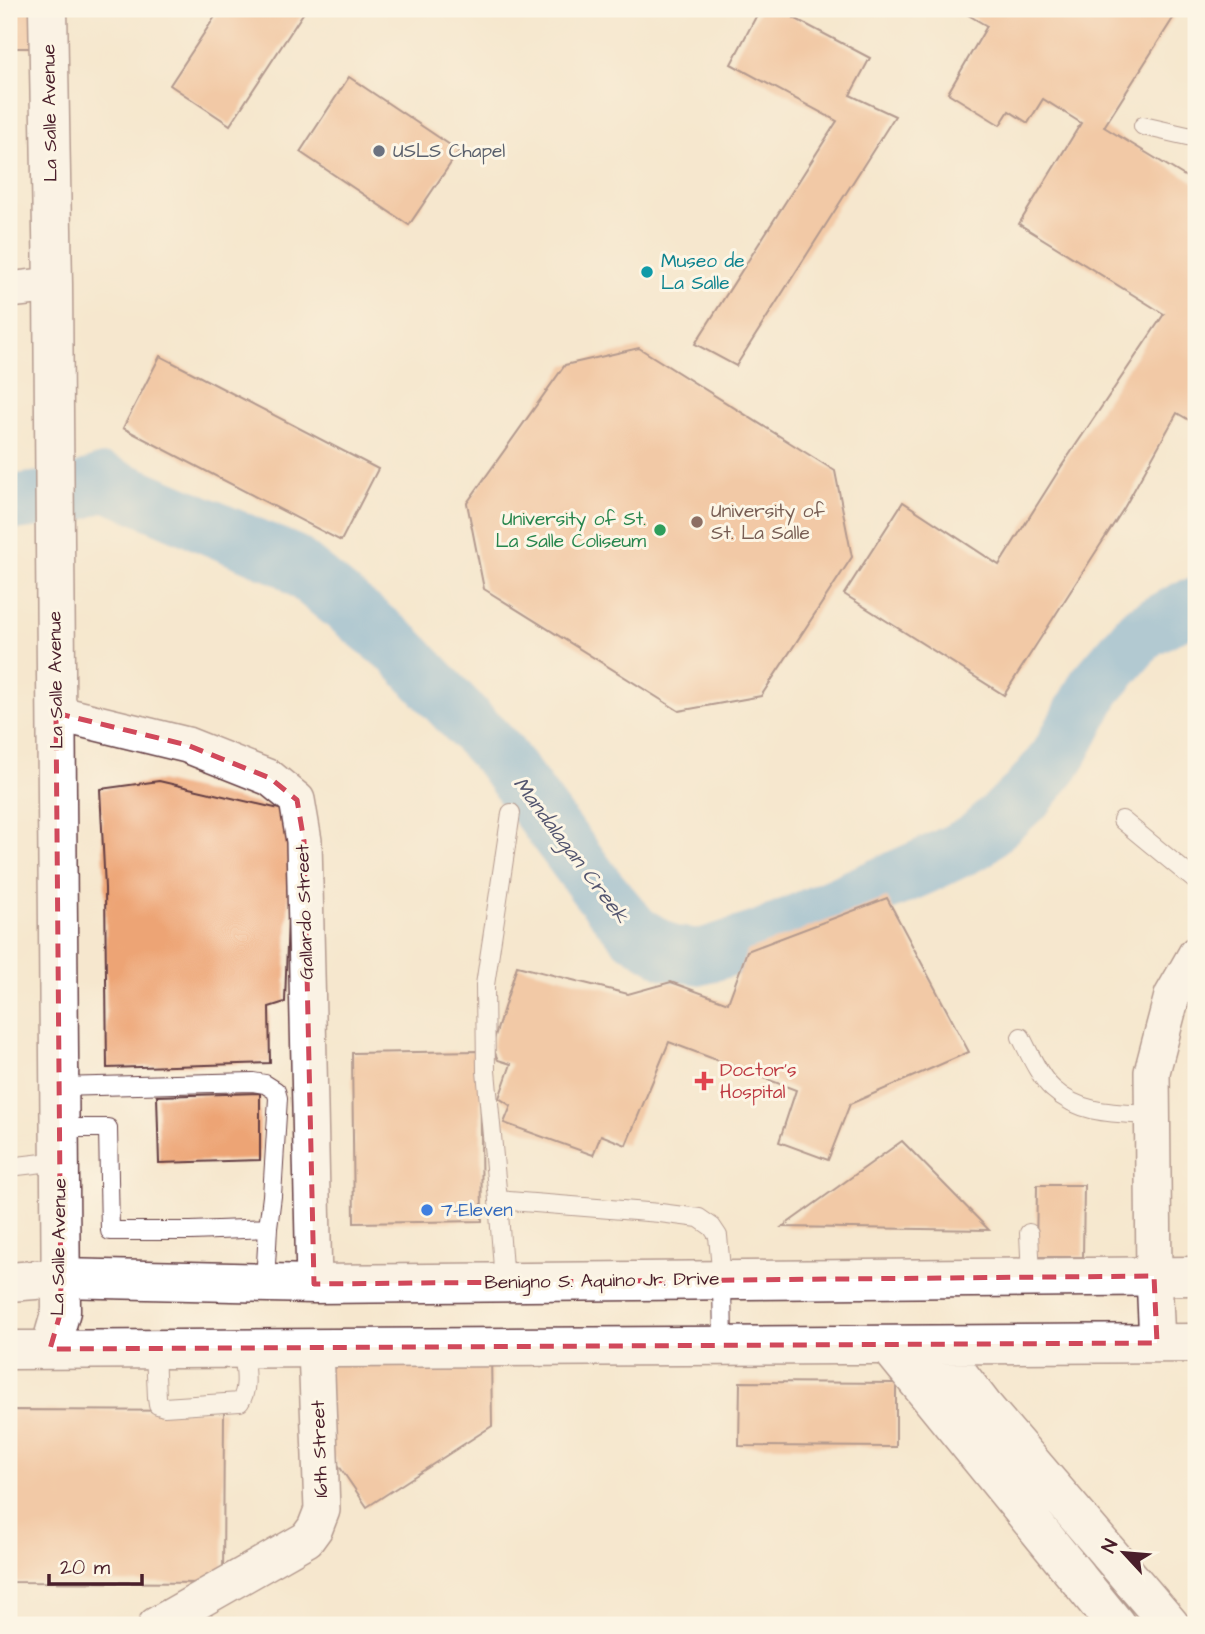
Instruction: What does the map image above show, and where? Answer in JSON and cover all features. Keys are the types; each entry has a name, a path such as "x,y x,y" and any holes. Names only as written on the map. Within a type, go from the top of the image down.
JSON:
{"main road":[{"name":"La Salle Avenue","path":"48,9 53,285 61,1278 61,1311 50,1349"},
{"name":"Benigno S. Aquino Jr. Drive","path":"9,1282 61,1278 314,1284 1196,1276"},
{"path":"9,1350 1196,1343"},
{"path":"889,1346 1104,1617"},
{"path":"937,1346 983,1406 1170,1625"}],"street":[{"path":"9,290 53,285"},
{"name":"Gallardo Street","path":"56,713 187,745 270,778 297,800 304,841 314,1284"},
{"path":"1157,1343 1154,1276 1144,1195 1153,1115 1152,1072 1172,996 1196,954"},
{"name":"16th Street","path":"156,1625 307,1539 316,1528 322,1510 316,1349"}],"lane":[{"path":"1143,126 1196,138"},
{"path":"503,1282 486,1071 485,985 511,813"},
{"path":"1122,820 1196,881"},
{"path":"1021,1038 1051,1088 1075,1105 1099,1111 1153,1115"},
{"path":"60,1087 253,1082 265,1084 276,1091 278,1098 265,1283"},
{"path":"9,1167 60,1144 108,1128 110,1231 268,1228"},
{"path":"498,1200 699,1218 712,1227 718,1236 723,1347"},
{"path":"1029,1233 1031,1278"},
{"path":"155,1350 158,1405 164,1408 240,1402 246,1390 243,1349"}],"highlighted area":[{"path":"56,713 187,745 270,778 297,800 304,841 314,1284 1154,1276 1157,1343 50,1349 61,1311"}],"building":[{"path":"9,9 33,9 35,48 9,48"},
{"path":"220,9 306,9 230,125 170,85"},
{"path":"760,9 799,9 794,18 870,58 850,95 895,116 736,366 695,344 837,121 731,64"},
{"path":"958,9 1179,9 1104,127 1196,183 1196,424 1177,413 1124,508 1004,695 844,594 903,502 999,565 1164,314 1019,224 1081,123 1043,99 1028,123 1009,111 1000,125 948,93 987,26"},
{"name":"USLS Chapel","path":"349,77 459,151 409,225 300,152"},
{"name":"University of St. La Salle Coliseum","path":"639,348 835,471 852,557 761,696 679,711 484,589 467,503 565,365"},
{"path":"160,356 378,469 341,541 123,428"},
{"path":"159,781 288,811 289,889 285,1002 269,1007 270,1063 107,1068 105,888 100,789"},
{"name":"Doctor's Hospital","path":"887,898 969,1052 850,1104 828,1160 779,1142 796,1090 669,1042 626,1145 601,1135 593,1155 504,1123 511,1106 499,1098 511,1064 498,1060 492,1046 517,966 628,994 671,982 728,1003 747,951"},
{"path":"480,1051 482,1221 354,1223 352,1053"},
{"path":"260,1093 260,1160 159,1163 157,1096"},
{"path":"902,1141 989,1230 782,1227"},
{"path":"1037,1185 1084,1185 1083,1257 1036,1257"},
{"path":"491,1351 492,1426 367,1507 328,1450 327,1353"},
{"path":"740,1382 896,1383 896,1447 739,1446"},
{"path":"9,1410 224,1411 223,1583 9,1582"}],"waterway":[{"name":"Mandalagan Creek","path":"77,493 104,482 292,562 400,650 499,755 597,888 634,932 669,953 701,957 761,938 975,842 1028,794 1058,757 1095,687 1142,632 1188,607 1196,606"},
{"name":"Mandalagan Creek","path":"9,503 40,499"}],"place":[{"name":"USLS Chapel","path":"379,151"},
{"name":"Museo de La Salle","path":"647,272"},
{"name":"University of St. La Salle","path":"697,522"},
{"name":"University of St. La Salle Coliseum","path":"660,530"},
{"name":"Doctor's Hospital","path":"704,1081"},
{"name":"7-Eleven","path":"427,1210"}]}
